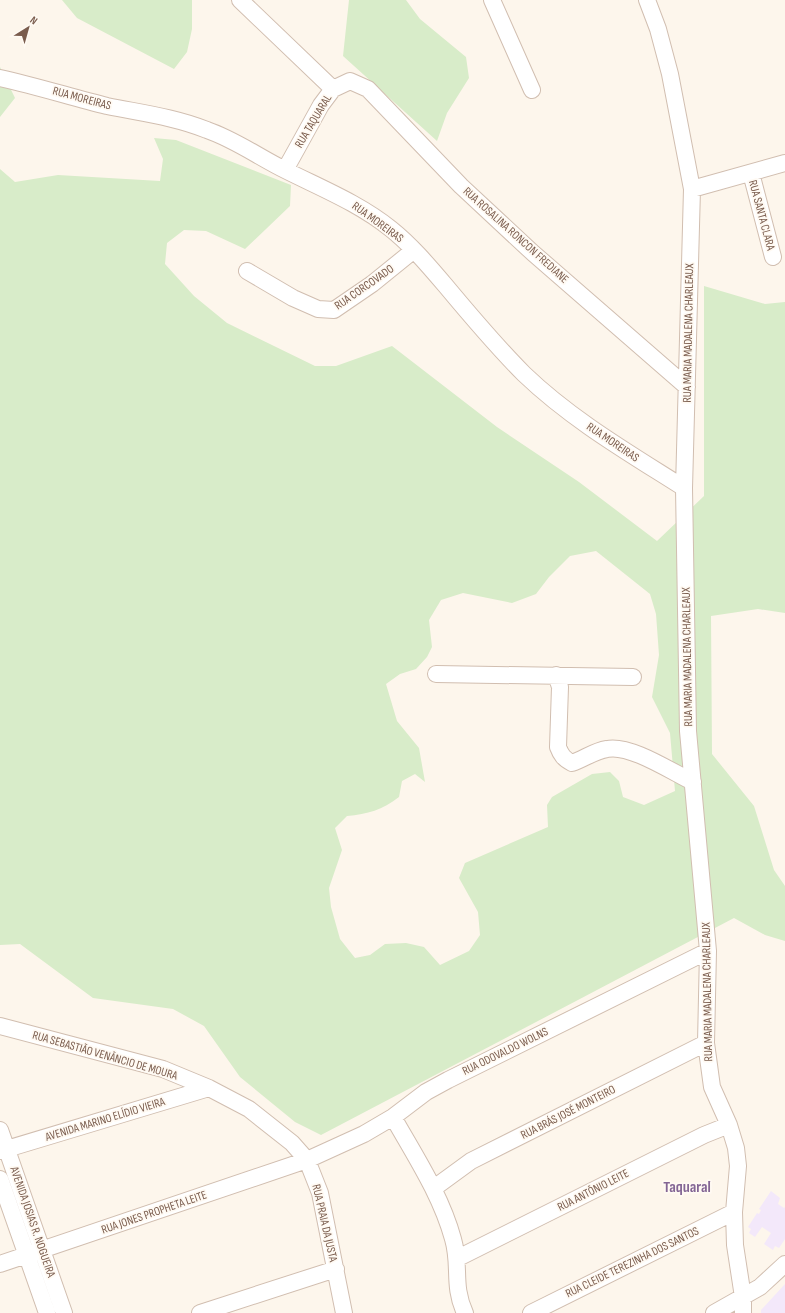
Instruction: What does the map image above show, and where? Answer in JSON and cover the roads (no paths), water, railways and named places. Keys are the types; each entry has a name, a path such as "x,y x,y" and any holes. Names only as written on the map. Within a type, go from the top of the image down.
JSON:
{"street":[{"path":"240,0 332,89"},
{"path":"492,0 532,90"},
{"name":"RUA MARIA MADALENA CHARLEAUX","path":"647,0 658,28 670,74 692,189 684,488 688,731 708,952 706,1043 712,1087 730,1125 736,1148 738,1166 734,1212 735,1245 743,1305"},
{"name":"RUA MOREIRAS","path":"0,78 106,105 170,118 204,128 230,138 284,170 365,210 391,229 414,250 492,341 525,375 557,403 600,435 684,488"},
{"name":"RUA TAQUARAL","path":"284,170 321,105 332,89 350,81"},
{"name":"RUA ROSALINA RONCON FREDIANE","path":"350,81 368,89 462,186 533,253 687,387"},
{"path":"692,189 785,163"},
{"name":"RUA SANTA CLARA","path":"751,173 773,257"},
{"name":"RUA CORCOVADO","path":"247,271 299,301 318,309 334,310 372,284 414,250"},
{"path":"436,674 633,677"},
{"path":"556,675 560,687 558,747 566,760 572,763 608,748 628,751 693,782"},
{"name":"RUA ODOVALDO WOLNS","path":"307,1160 364,1134 393,1117 426,1092 448,1080 708,952"},
{"name":"RUA SEBASTIÃO VENÂNCIO DE MOURA","path":"0,1026 163,1068 209,1088"},
{"name":"RUA BRÁS JOSÉ MONTEIRO","path":"434,1188 471,1161 706,1043"},
{"name":"AVENIDA MARINO ELÍDIO VIEIRA","path":"3,1150 209,1088"},
{"name":"RUA PRAIA DA JUSTA","path":"209,1088 249,1109 292,1143 307,1160 320,1193 344,1313"},
{"path":"393,1117 434,1188 446,1216 458,1258 457,1286 466,1313"},
{"name":"RUA ANTÔNIO LEITE","path":"458,1258 704,1135 730,1125"},
{"name":"AVENIDA JOSIAS R. NOGUEIRA","path":"0,1130 3,1150 43,1250 64,1313"},
{"name":"RUA JONES PROPHETA LEITE","path":"0,1264 307,1160"},
{"name":"AVENIDA JOSIAS R. NOGUEIRA","path":"0,1179 28,1255 47,1313"},
{"name":"RUA CLEIDE TEREZINHA DOS SANTOS","path":"531,1313 734,1212"},
{"path":"714,1313 743,1305 785,1264"},
{"path":"200,1313 336,1269"}],"district":[{"name":"Taquaral","path":"687,1186"}]}
